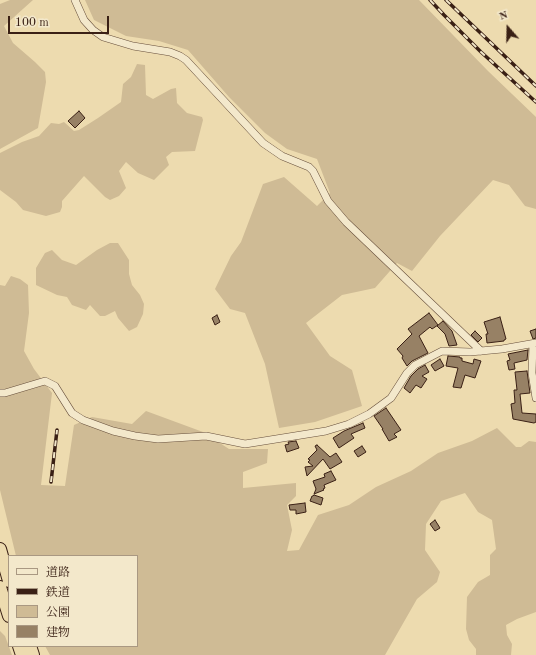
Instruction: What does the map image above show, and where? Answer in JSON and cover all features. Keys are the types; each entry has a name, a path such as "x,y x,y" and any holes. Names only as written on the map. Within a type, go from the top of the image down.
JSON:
{"highway":[{"path":"0,549 8,577"},
{"path":"0,587 8,613"}],"street":[{"path":"75,0 79,13 84,20 93,30 103,37 133,46 170,52 186,60 263,143 282,156 309,167 313,171 328,201 346,222 481,351"},
{"path":"0,393 5,393 44,381 55,386 72,413 83,420 113,431 158,439 206,436 245,444 326,431 349,424 369,414 391,398 407,373 415,365 442,351 470,352 535,344 532,373 536,398"}],"green space":[{"path":"10,0 33,0 4,26 13,43 45,72 46,82 38,128 0,149 0,4"},
{"path":"85,0 419,0 488,71 536,117 536,209 525,206 509,185 493,180 440,236 412,271 397,263 375,288 342,295 306,323 330,356 352,370 362,406 315,422 279,428 265,364 245,313 230,309 215,289 231,256 241,242 263,184 284,177 317,206 330,193 317,159 287,149 265,133 229,97 188,50 159,41 126,36 94,20"},
{"path":"137,64 145,65 146,95 153,99 171,89 176,88 177,103 187,113 202,117 203,120 195,151 172,152 166,157 169,165 154,180 138,173 126,162 119,171 126,188 119,196 110,200 84,176 62,201 60,212 46,216 23,210 16,202 0,190 0,153 22,142 39,136 51,123 59,124 64,122 74,131 79,130 98,118 121,102 123,84 131,77"},
{"path":"110,243 118,243 129,260 129,274 132,285 140,295 144,304 143,314 137,327 129,331 118,318 115,311 105,316 100,316 90,305 86,310 72,305 67,297 57,295 36,285 36,268 45,253 52,250 62,260 76,265"},
{"path":"11,276 20,279 28,285 29,313 24,351 34,369 52,393 41,485 65,486 74,425 92,417 132,424 146,411 203,432 229,449 268,449 267,463 243,472 243,488 296,483 296,496 287,505 292,530 287,551 299,550 318,515 349,505 376,487 411,471 438,453 472,441 497,428 516,447 521,447 529,441 536,442 536,612 506,625 507,635 512,644 511,655 476,655 476,649 469,640 466,629 467,597 478,582 490,575 490,555 496,549 492,520 478,512 465,493 441,501 426,524 425,550 440,572 437,582 417,599 385,655 50,655 46,647 138,647 138,555 16,555 0,490 0,285 5,286"},
{"path":"0,631 5,636 12,655 0,655"}],"building":[{"path":"79,111 85,118 75,128 68,121"},
{"path":"429,313 438,325 432,329 430,327 419,336 428,353 412,361 407,366 402,358 403,356 397,349 412,334 408,329"},
{"path":"217,315 220,322 215,325 212,318"},
{"path":"500,317 506,339 504,341 487,343 486,334 488,334 484,322"},
{"path":"443,321 452,331 457,345 449,346 445,334 437,326"},
{"path":"536,329 536,338 533,339 530,331"},
{"path":"475,331 482,338 478,342 471,335"},
{"path":"528,350 527,360 514,363 515,369 509,370 507,361 510,360 508,354"},
{"path":"448,356 460,357 462,358 462,361 473,364 474,359 481,361 475,378 465,375 461,388 453,387 458,368 446,366"},
{"path":"440,359 444,366 435,371 431,365"},
{"path":"425,365 429,372 422,376 427,379 421,388 416,385 410,393 404,388 411,376"},
{"path":"527,371 530,393 520,394 522,413 536,414 536,422 534,423 513,419 511,404 515,403 514,390 517,390 515,372"},
{"path":"386,408 401,430 394,434 397,437 389,441 374,416"},
{"path":"363,423 365,428 351,434 354,438 339,448 333,438 344,431"},
{"path":"296,441 299,448 287,452 285,445 289,444 288,442"},
{"path":"317,445 330,457 336,453 342,462 330,469 323,459 307,476 305,467 313,466 308,462 310,460 308,459 317,450 315,446"},
{"path":"362,446 366,452 358,457 354,451"},
{"path":"331,471 336,480 324,485 324,490 314,494 316,489 313,481 325,477 324,474"},
{"path":"314,495 323,498 321,505 310,501"},
{"path":"305,503 306,512 296,514 296,510 290,510 289,505"},
{"path":"435,520 440,528 435,531 430,524"}],"railway":[{"path":"430,0 481,52 536,102"},
{"path":"446,0 536,86"},
{"path":"51,482 57,430"}]}
